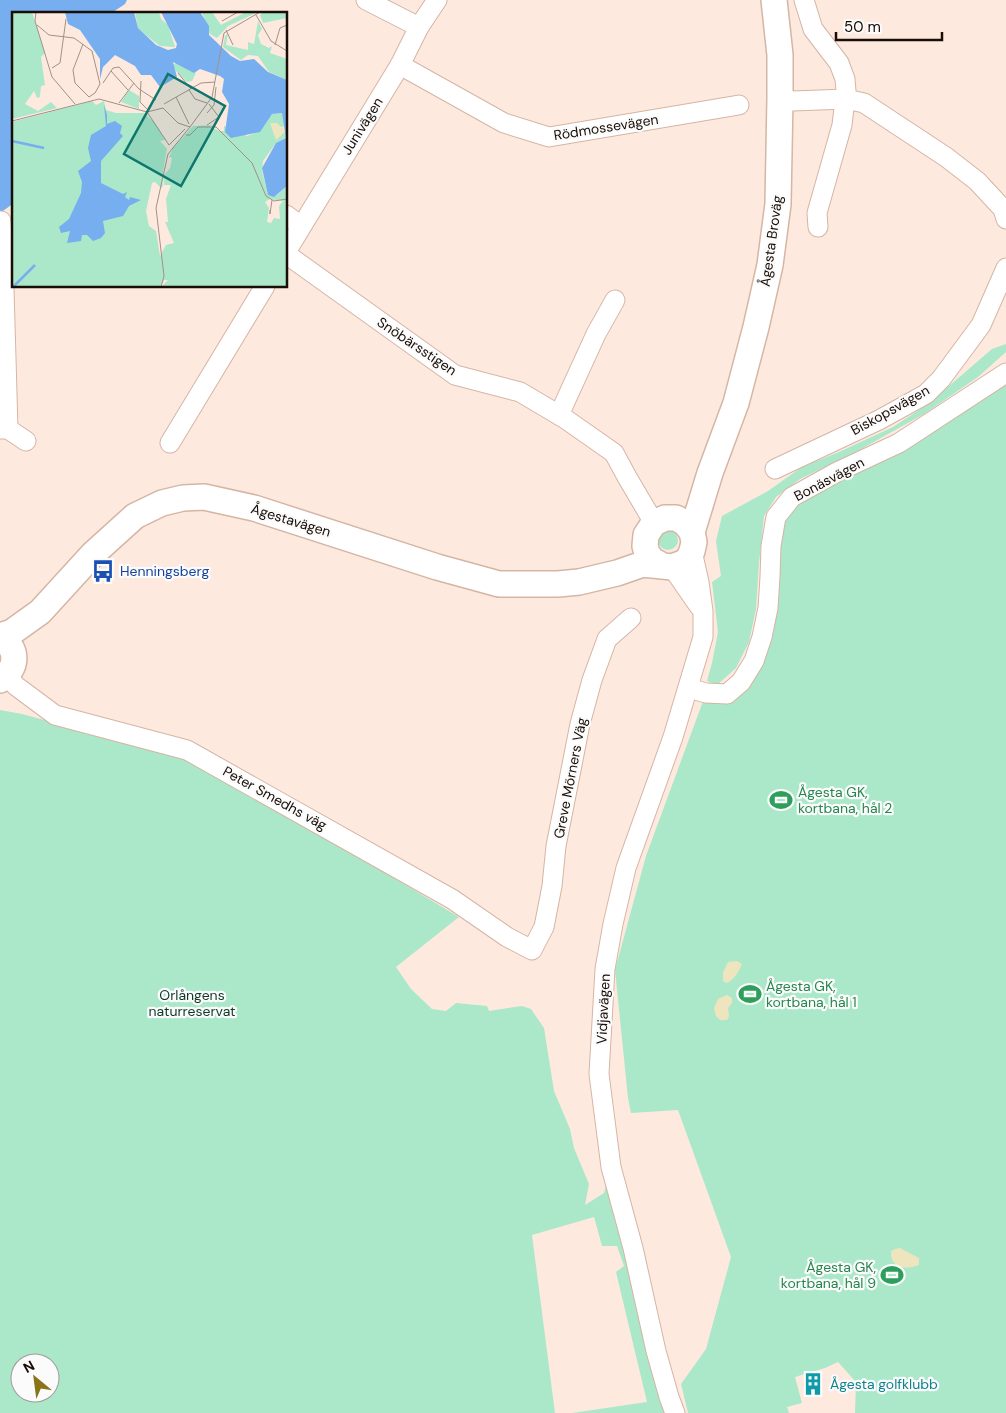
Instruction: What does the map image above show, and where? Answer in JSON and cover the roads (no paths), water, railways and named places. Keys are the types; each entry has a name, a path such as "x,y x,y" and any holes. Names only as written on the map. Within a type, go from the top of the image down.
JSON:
{"main road":[{"name":"Ågesta Broväg","path":"692,542 710,474 736,404 770,264 778,204 780,98 780,55 774,0"},
{"name":"Ågesta Broväg","path":"655,525 677,508 710,474"},
{"name":"Ågestavägen","path":"4,642 24,644 40,612 93,554 135,516 162,503 183,498 204,497 254,508 437,567 498,584 579,582 617,573 643,564 666,566"},
{"path":"676,518 685,523 692,542 689,558 683,563 666,566 652,560 645,546 655,525 676,518"},
{"name":"Ågestavägen","path":"579,582 614,561 655,525"},
{"path":"3,678 13,664 4,642"}],"street":[{"path":"366,0 419,27"},
{"name":"Junivägen","path":"288,245 294,220 400,65 419,27 438,0"},
{"path":"804,0 814,29 839,63 845,79 846,99 842,124 817,213 818,227"},
{"name":"Rödmossevägen","path":"400,65 504,123 550,137 739,105"},
{"path":"780,98 793,101 846,99 864,103 977,181 1002,209 1006,219"},
{"path":"1,220 3,252 4,429 26,441"},
{"name":"Snöbärsstigen","path":"288,254 455,374 520,392 558,415 614,454 655,525"},
{"name":"Biskopsvägen","path":"775,469 879,420 926,394 941,379 981,325 1006,268"},
{"path":"170,443 264,288"},
{"path":"558,415 596,334 615,300"},
{"name":"Bonäsvägen","path":"688,688 706,693 728,694 741,682 754,661 762,637 768,608 770,546 776,517 792,497 837,472 898,443 1006,373"},
{"name":"Vidjavägen","path":"675,1413 656,1351 633,1248 611,1167 599,1074 605,969 626,868 673,737 703,637 703,611 692,542"},
{"path":"666,566 703,611"},
{"name":"Greve Mörners Väg","path":"532,950 544,927 552,886 556,846 580,724 592,680 607,638 631,618"},
{"name":"Peter Smedhs väg","path":"3,678 55,715 187,750 452,899 507,937 532,950"}],"water":[{"path":"0,0 127,0 125,4 113,12 12,12 12,204 0,213"}],"place":[{"name":"Henningsberg","path":"103,571"},
{"name":"Ågesta GK, kortbana, hål 2","path":"781,800"},
{"name":"Ågesta GK, kortbana, hål 1","path":"750,994"},
{"name":"Ågesta GK, kortbana, hål 9","path":"892,1275"},
{"name":"Ågesta golfklubb","path":"813,1384"}],"park label":[{"name":"Orlångens naturreservat","path":"192,1004"}]}
